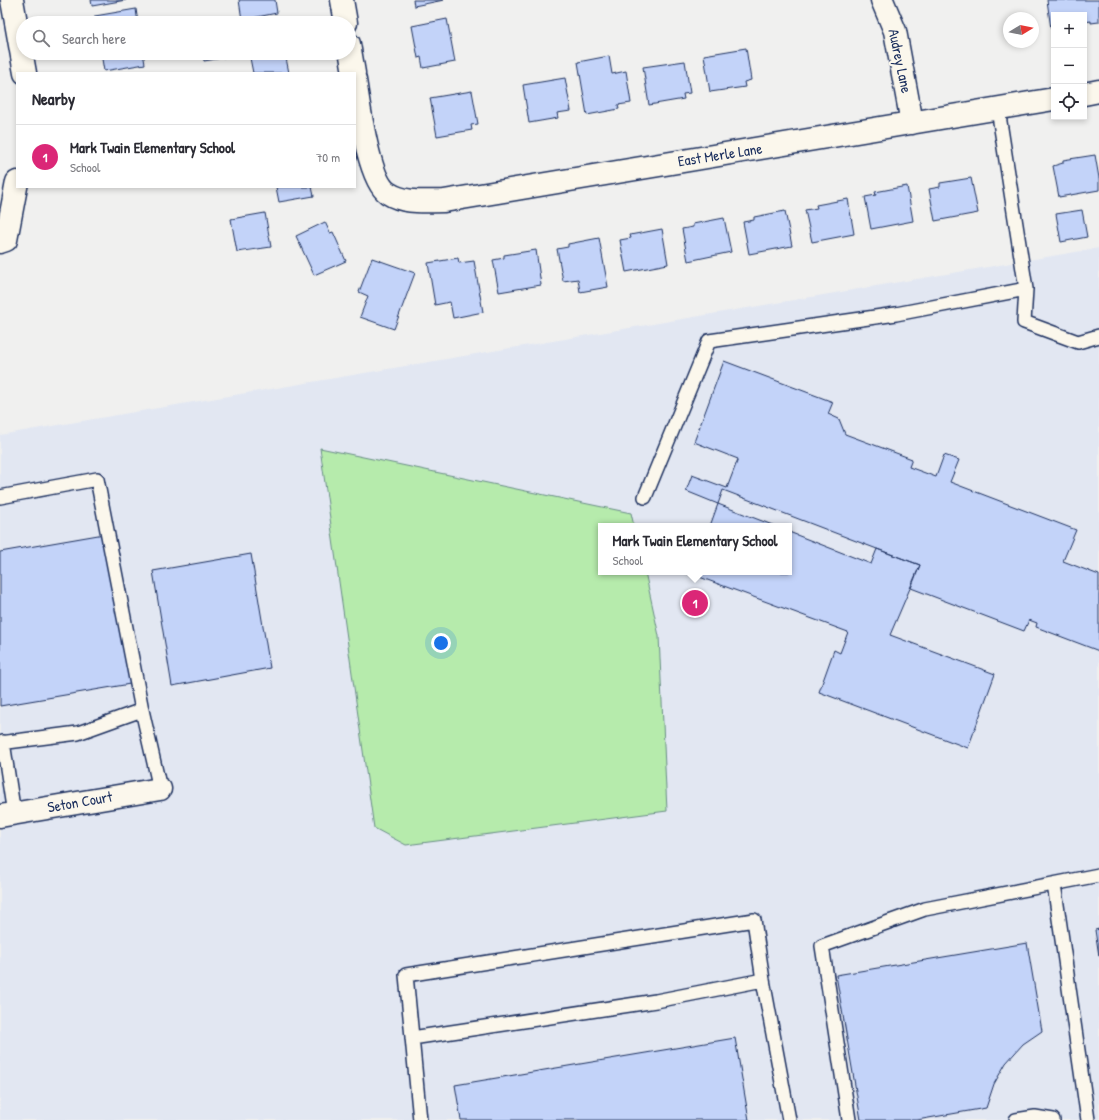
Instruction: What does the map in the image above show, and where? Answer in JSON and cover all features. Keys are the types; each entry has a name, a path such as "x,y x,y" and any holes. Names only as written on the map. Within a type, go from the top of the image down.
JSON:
{"street":[{"path":"12,0 16,22"},
{"path":"342,0 345,16"},
{"name":"Audrey Lane","path":"882,0 895,31 912,123"},
{"path":"23,60 25,72"},
{"path":"352,60 354,72"},
{"name":"East Merle Lane","path":"356,86 366,144 373,170 387,192 410,202 444,201 1051,100"},
{"path":"1087,93 1099,91"},
{"path":"3,241 16,186"},
{"name":"Seton Court","path":"7,815 160,788"}],"lane":[{"path":"998,109 1026,289 1024,322 1078,342 1099,336"},
{"path":"645,497 709,341 896,314 1026,289"},
{"path":"0,498 97,479 142,710 160,788"},
{"path":"7,815 2,743 78,733 142,710"},
{"path":"849,1120 822,946 925,909 1099,875"},
{"path":"1054,884 1088,1120"},
{"path":"420,1120 406,975 754,920 763,980 790,1120"},
{"path":"412,1038 656,1001 763,980"},
{"path":"1016,1120 1035,1117 1053,1120"},
{"path":"1095,1120 1099,1117"}],"shaded area":[{"path":"1099,248 1099,1120 0,1120 0,435"}],"green space":[{"path":"320,448 631,513 633,523 598,523 598,575 646,575 659,636 667,811 406,845 374,828"}],"building":[{"path":"91,0 126,0 92,6"},
{"path":"239,0 275,0 277,13 262,16 241,16"},
{"path":"413,0 444,0 414,6"},
{"path":"1047,0 1099,0 1099,22 1091,23 1091,21 1087,22 1087,12 1051,12 1051,29"},
{"path":"136,9 137,16 95,16"},
{"path":"447,19 455,62 423,68 421,57 418,58 412,26"},
{"path":"746,48 751,80 744,82 745,87 710,92 704,55"},
{"path":"609,56 612,74 626,71 631,103 618,105 619,109 587,115 578,62"},
{"path":"102,60 144,60 145,64 104,71"},
{"path":"250,60 286,60 289,72 253,72"},
{"path":"685,61 690,93 683,94 684,99 649,105 643,67"},
{"path":"565,78 571,111 557,113 558,118 529,123 523,85"},
{"path":"472,91 478,124 471,125 472,130 437,136 430,98"},
{"path":"1095,155 1099,178 1099,190 1059,197 1053,166 1063,163 1063,160"},
{"path":"971,178 978,213 935,221 929,189 940,187 940,183"},
{"path":"907,186 913,221 871,229 865,197 876,195 875,192"},
{"path":"276,188 312,188 314,196 279,202"},
{"path":"848,199 854,234 812,242 805,210 817,208 816,205"},
{"path":"1082,210 1087,237 1061,242 1056,214"},
{"path":"785,211 792,246 749,254 743,222 754,220 754,217"},
{"path":"265,213 271,247 237,252 231,219"},
{"path":"724,218 731,252 688,261 682,229 693,227 693,224"},
{"path":"325,222 330,233 333,232 346,261 314,275 296,236"},
{"path":"662,229 668,264 626,272 620,240 631,238 630,235"},
{"path":"599,238 608,287 580,292 578,279 563,281 557,249 568,247 568,244"},
{"path":"536,250 541,285 499,292 493,260 504,258 504,255"},
{"path":"372,258 415,273 394,329 360,317 368,296 359,292"},
{"path":"458,258 459,263 474,261 483,312 453,318 450,302 435,305 428,263"},
{"path":"724,361 833,402 828,414 839,419 845,434 912,459 909,467 936,477 944,455 959,460 950,482 1076,530 1063,561 1099,575 1099,651 1036,627 1037,623 1029,620 1024,631 911,588 920,565 723,490 718,504 686,491 692,475 727,488 738,459 694,442"},
{"path":"718,504 767,523 711,523"},
{"path":"792,533 871,564 877,549 920,565 890,635 995,674 968,748 819,692 834,650 840,653 848,632 694,575 792,575"},
{"path":"104,534 130,684 0,706 0,552"},
{"path":"251,554 270,668 172,686 153,571"},
{"path":"1099,929 1099,956 1095,930"},
{"path":"1027,943 1042,1031 1023,1044 1006,1063 994,1084 986,1108 917,1120 861,1120 836,975"},
{"path":"735,1038 749,1120 461,1120 455,1085"}],"place":[{"name":"Mark Twain Elementary School","path":"695,603"}]}
